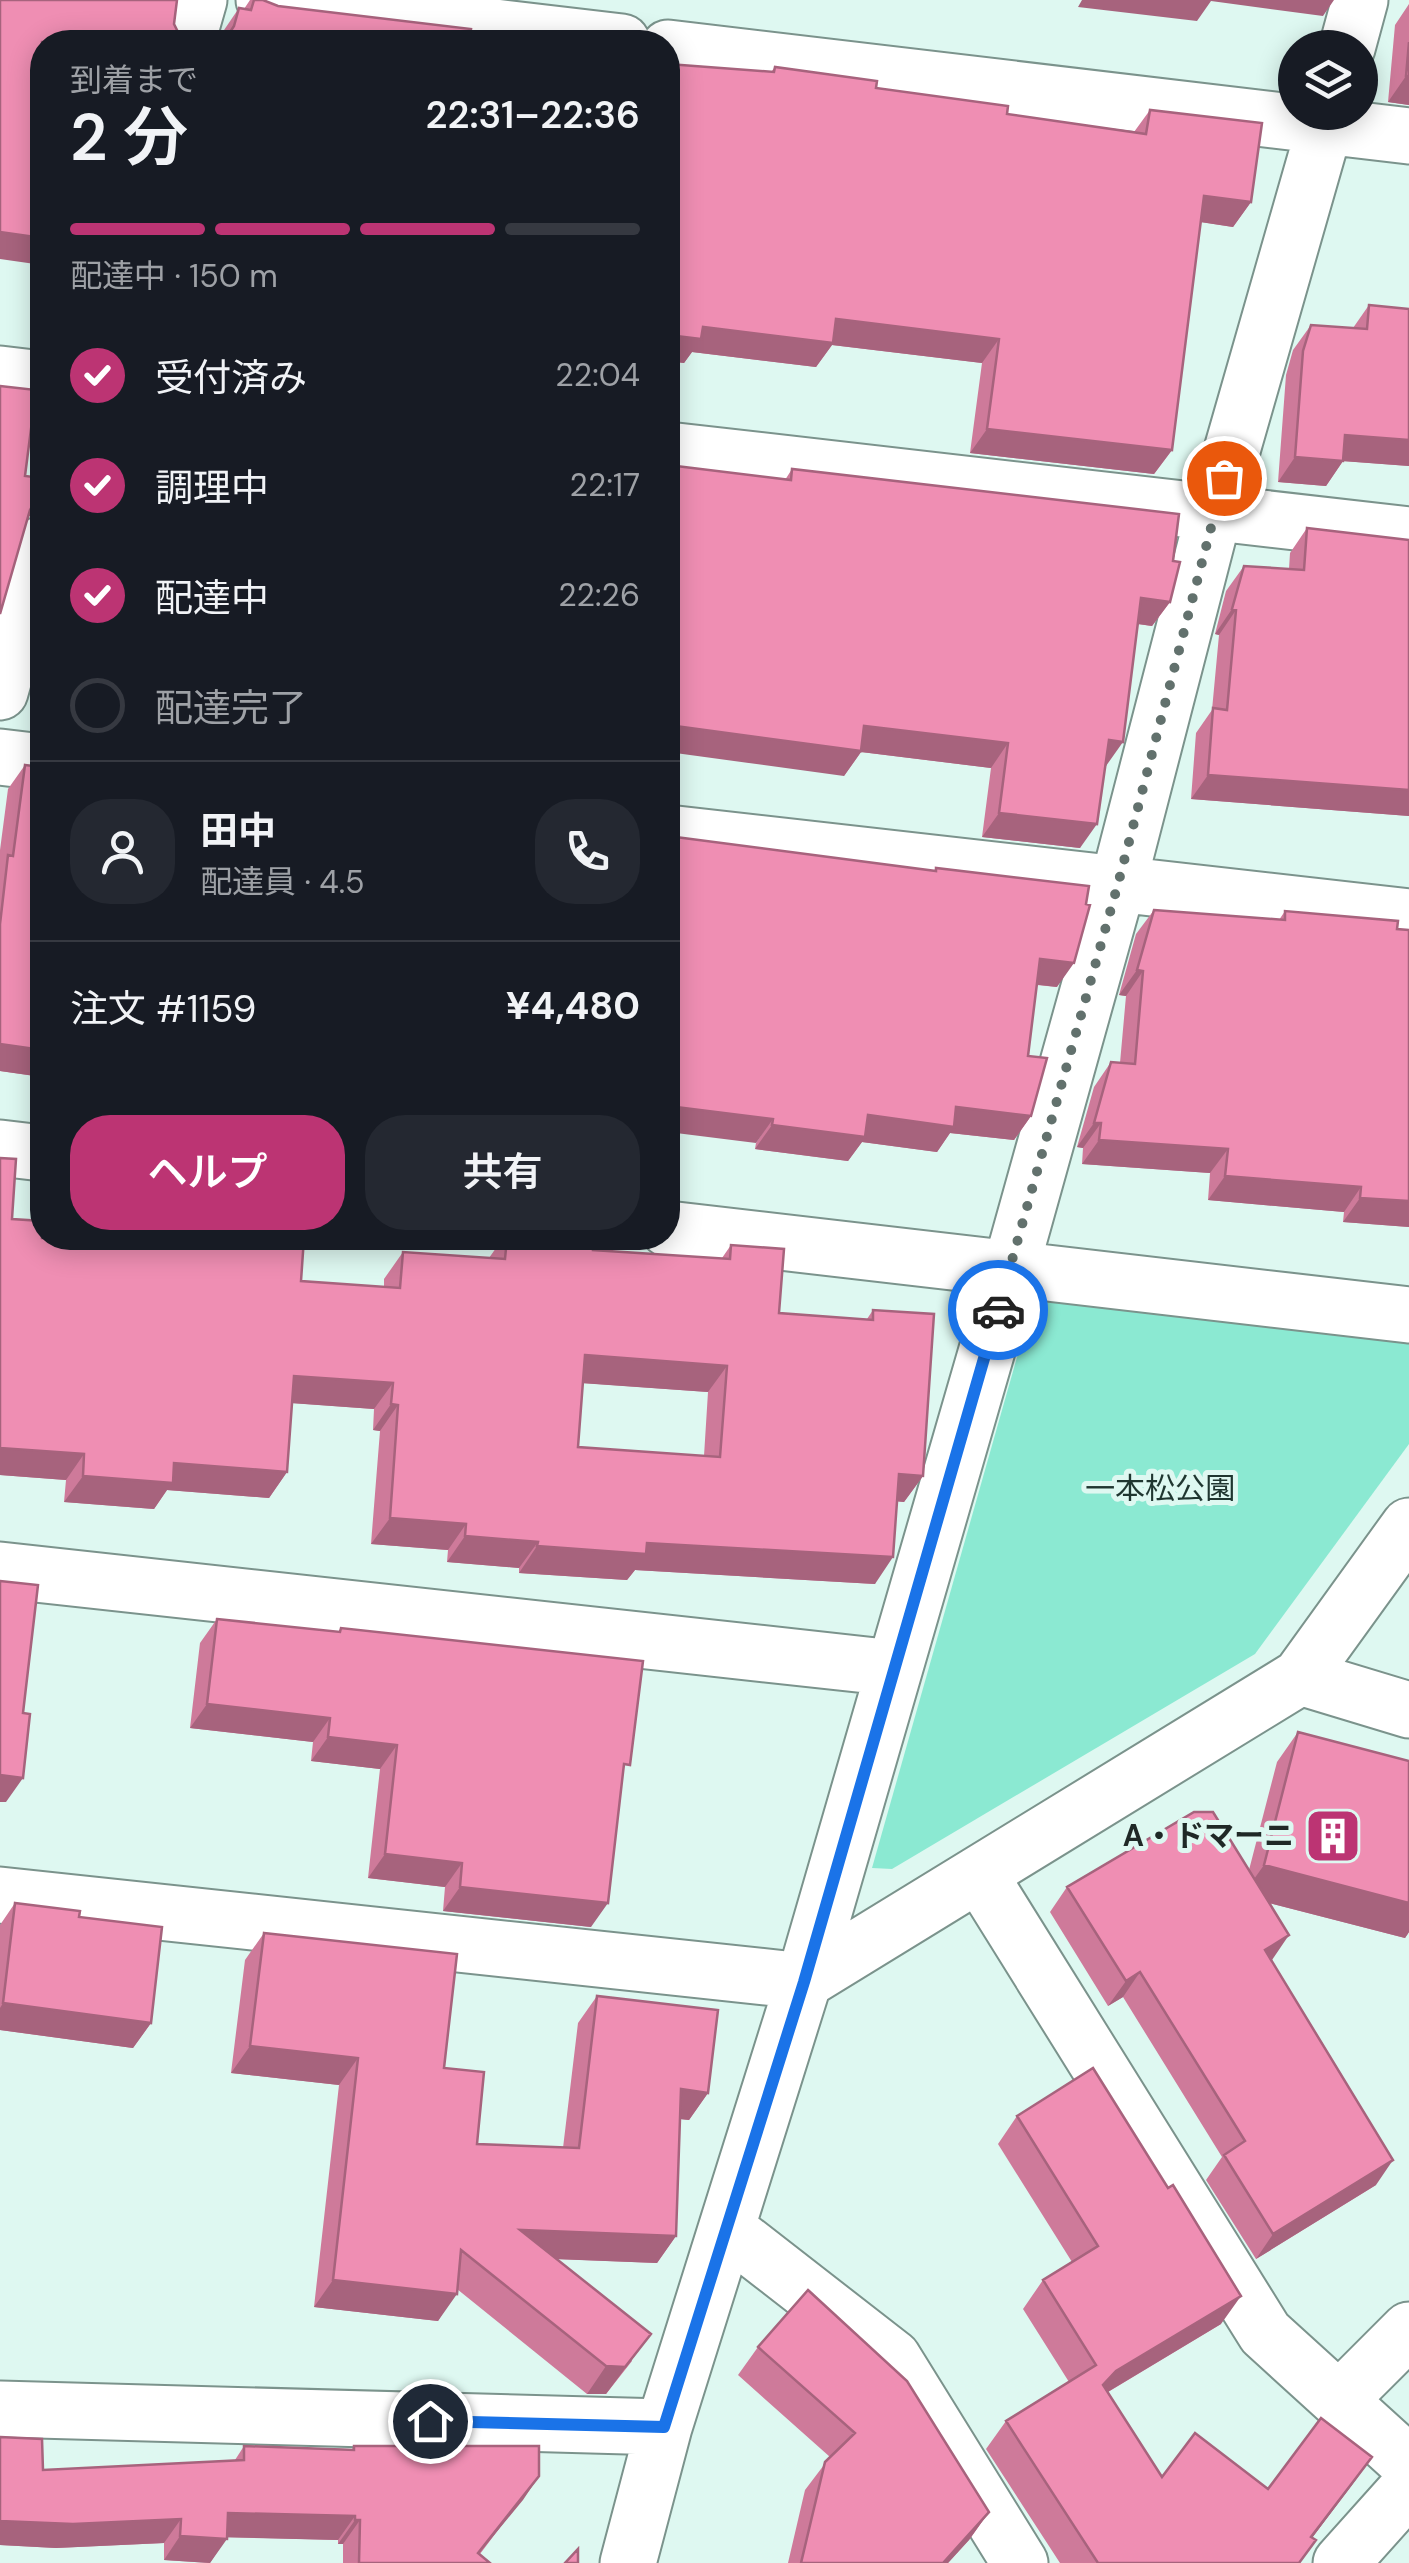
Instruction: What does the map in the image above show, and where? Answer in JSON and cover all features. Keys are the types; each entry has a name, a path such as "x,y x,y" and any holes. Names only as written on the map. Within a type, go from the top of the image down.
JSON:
{"street":[{"path":"190,30 199,0"},
{"path":"264,0 520,30"},
{"path":"1352,30 1360,0"},
{"path":"680,49 1278,114"},
{"path":"628,2563 664,2427 804,1982 1010,1271 1118,884 1214,512 1324,130"},
{"path":"1378,130 1409,136"},
{"path":"0,374 30,378"},
{"path":"680,451 1409,535"},
{"path":"0,692 30,586"},
{"path":"0,757 30,761"},
{"path":"680,834 1409,917"},
{"path":"0,1148 30,1152"},
{"path":"680,1230 1409,1315"},
{"path":"0,1895 804,1982 1300,1677 1409,1526"},
{"path":"0,1570 894,1668"},
{"path":"1300,1677 1409,1710"},
{"path":"978,1874 1265,2334 1409,2464"},
{"path":"727,2230 893,2358 1020,2563"},
{"path":"1339,2400 1409,2330"},
{"path":"0,2409 664,2427"},
{"path":"1341,2563 1409,2487"}],"green space":[{"name":"一本松公園","path":"1035,1294 1409,1343 1409,1444 1255,1654 892,1869 872,1868"}],"building":[{"path":"0,0 177,0 177,30 30,30 30,236 0,232"},
{"path":"254,0 263,0 278,6 471,29 231,30 239,8 251,10"},
{"path":"680,65 774,72 775,67 877,81 876,88 1008,106 1007,114 1146,134 1150,110 1262,123 1251,202 1204,196 1172,450 987,429 999,339 836,319 833,343 703,327 701,339 680,336"},
{"path":"1369,305 1409,309 1409,440 1345,435 1343,461 1295,457 1303,351 1311,325 1367,329"},
{"path":"0,386 30,389 25,476 30,477 30,510 0,614"},
{"path":"680,466 791,480 792,469 1179,514 1173,561 1180,562 1170,602 1141,598 1123,742 1109,740 1097,824 999,813 1008,743 864,726 861,751 680,727"},
{"path":"1307,528 1409,540 1409,790 1208,775 1213,708 1227,710 1236,610 1232,609 1244,566 1304,570"},
{"path":"25,765 30,766 30,1048 0,1044 0,924 8,855 13,856"},
{"path":"680,838 936,871 1089,886 1086,904 1090,905 1074,963 1040,959 1028,1056 1047,1058 1031,1116 956,1107 954,1127 868,1115 865,1137 772,1125 773,1119 680,1107"},
{"path":"1154,910 1285,920 1285,911 1398,921 1397,929 1409,930 1409,1201 1360,1198 1361,1187 1225,1176 1228,1149 1099,1140 1101,1123 1094,1123 1111,1062 1135,1064 1143,971 1137,970"},
{"path":"0,1158 16,1159 12,1219 30,1220 30,1250 303,1250 301,1281 400,1288 403,1252 505,1259 506,1250 593,1250 730,1259 731,1245 784,1249 779,1313 873,1320 873,1310 934,1314 923,1476 899,1474 893,1557 647,1543 646,1554 537,1546 538,1542 465,1536 466,1524 390,1518 398,1405 391,1404 393,1383 294,1376 287,1472 174,1463 173,1483 83,1476 84,1454 0,1448","holes":["585,1355 727,1366 720,1457 578,1447"]},
{"path":"0,1581 38,1585 23,1713 30,1714 23,1778 0,1775"},
{"path":"217,1619 340,1632 341,1628 643,1661 630,1765 624,1764 608,1903 460,1887 462,1863 385,1854 397,1745 328,1737 330,1718 207,1704"},
{"name":"A・ドマーニ","path":"1298,1732 1409,1761 1409,1903 1264,1865"},
{"path":"1194,1812 1213,1812 1289,1935 1265,1950 1393,2160 1273,2234 1224,2155 1245,2141 1140,1972 1126,1981 1067,1887"},
{"path":"15,1903 80,1911 79,1917 162,1927 151,2023 3,2003"},
{"path":"264,1933 457,1954 444,2068 484,2072 477,2144 579,2148 597,1996 718,2010 708,2093 681,2089 676,2236 520,2230 651,2334 625,2367 606,2366 461,2250 457,2294 333,2280 358,2058 250,2046"},
{"path":"1093,2068 1168,2188 1173,2185 1241,2296 1116,2371 1103,2385 1162,2477 1195,2433 1268,2489 1321,2418 1372,2457 1311,2537 1316,2540 1299,2563 1098,2563 1006,2421 1096,2365 1043,2280 1098,2246 1017,2116"},
{"path":"808,2290 907,2381 989,2512 943,2563 801,2563 825,2462 855,2433 758,2347"},
{"path":"0,2437 42,2439 43,2470 244,2460 244,2446 354,2450 354,2446 539,2446 539,2476 478,2553 490,2563 359,2563 360,2520 355,2520 355,2516 228,2513 227,2539 180,2536 181,2519 73,2524 0,2521"},
{"path":"578,2549 578,2563 565,2563"}],"way so far":[{"path":"998,1310 1118,884 1224,478"}],"place":[{"name":"A・ドマーニ","path":"1333,1836"}],"route":[{"path":"430,2421 664,2427 804,1982 998,1310"}]}
